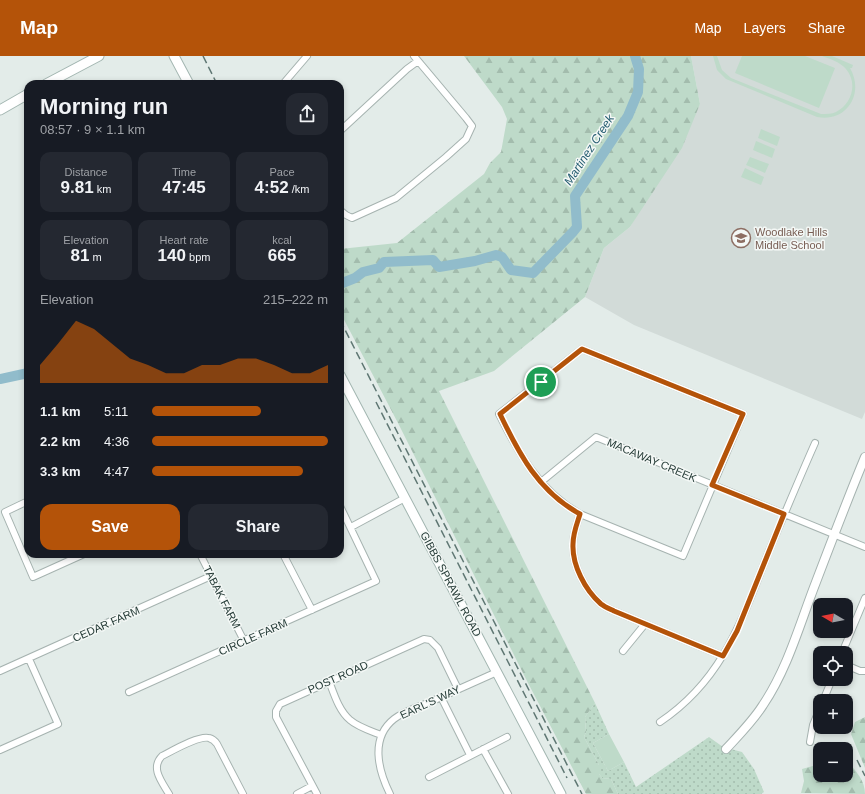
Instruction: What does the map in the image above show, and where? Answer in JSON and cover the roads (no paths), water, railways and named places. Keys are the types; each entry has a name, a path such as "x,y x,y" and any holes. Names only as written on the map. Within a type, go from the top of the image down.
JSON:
{"main road":[{"path":"54,80 100,56"},
{"path":"174,56 186,80"},
{"path":"0,110 24,96"},
{"name":"GIBBS SPRAWL ROAD","path":"344,382 561,794"}],"street":[{"path":"286,80 307,56"},
{"path":"344,127 407,69 416,58 472,126 466,139 396,198 352,218 344,213"},
{"path":"582,349 743,414 712,485 683,556 580,514 570,508 541,482 522,457 500,414 582,349"},
{"name":"MACAWAY CREEK","path":"541,482 596,437 865,547"},
{"path":"660,722 682,706 704,684 723,656 737,631 784,514 815,443"},
{"path":"726,749 749,724 776,684 789,655 865,457"},
{"path":"344,514 351,527 406,498"},
{"path":"24,503 5,512 24,556"},
{"path":"580,514 574,530 572,544 574,559 580,575 591,594 602,604 614,611 723,656"},
{"name":"CIRCLE FARM","path":"129,692 376,581 351,527"},
{"path":"25,558 33,577 75,558"},
{"name":"TABAK FARM","path":"202,558 244,641"},
{"path":"285,558 312,610"},
{"name":"CEDAR FARM","path":"0,671 211,576"},
{"path":"845,646 865,598"},
{"path":"623,652 645,624"},
{"name":"POST ROAD","path":"312,786 275,714 277,707 284,701 420,640 427,639 434,643 438,648 458,689"},
{"path":"0,750 58,724 29,659"},
{"path":"853,668 865,671"},
{"name":"EARL'S WAY","path":"381,735 384,730 399,716 497,672"},
{"path":"329,681 341,709 349,720 381,735 378,750 379,761 390,794"},
{"path":"441,697 470,755"},
{"path":"810,742 813,725"},
{"path":"429,777 507,737"},
{"path":"169,794 158,774 156,766 158,760 162,756 203,738 210,738 217,744 243,794"},
{"path":"483,749 508,794"},
{"path":"297,794 312,786 317,794"}],"waterway":[{"name":"Martinez Creek","path":"344,282 355,278 363,272 379,268 384,262 433,260 439,267 475,261 496,255 502,257 511,270 533,273 577,227 575,196 628,116 638,92 639,69 635,56"},
{"name":"Martinez Creek","path":"0,379 24,374"}],"railway":[{"path":"203,56 215,80"},
{"path":"344,328 582,794"},
{"path":"376,402 567,778"},
{"path":"857,760 865,776"}],"place":[{"name":"Woodlake Hills Middle School","path":"741,238"}]}
